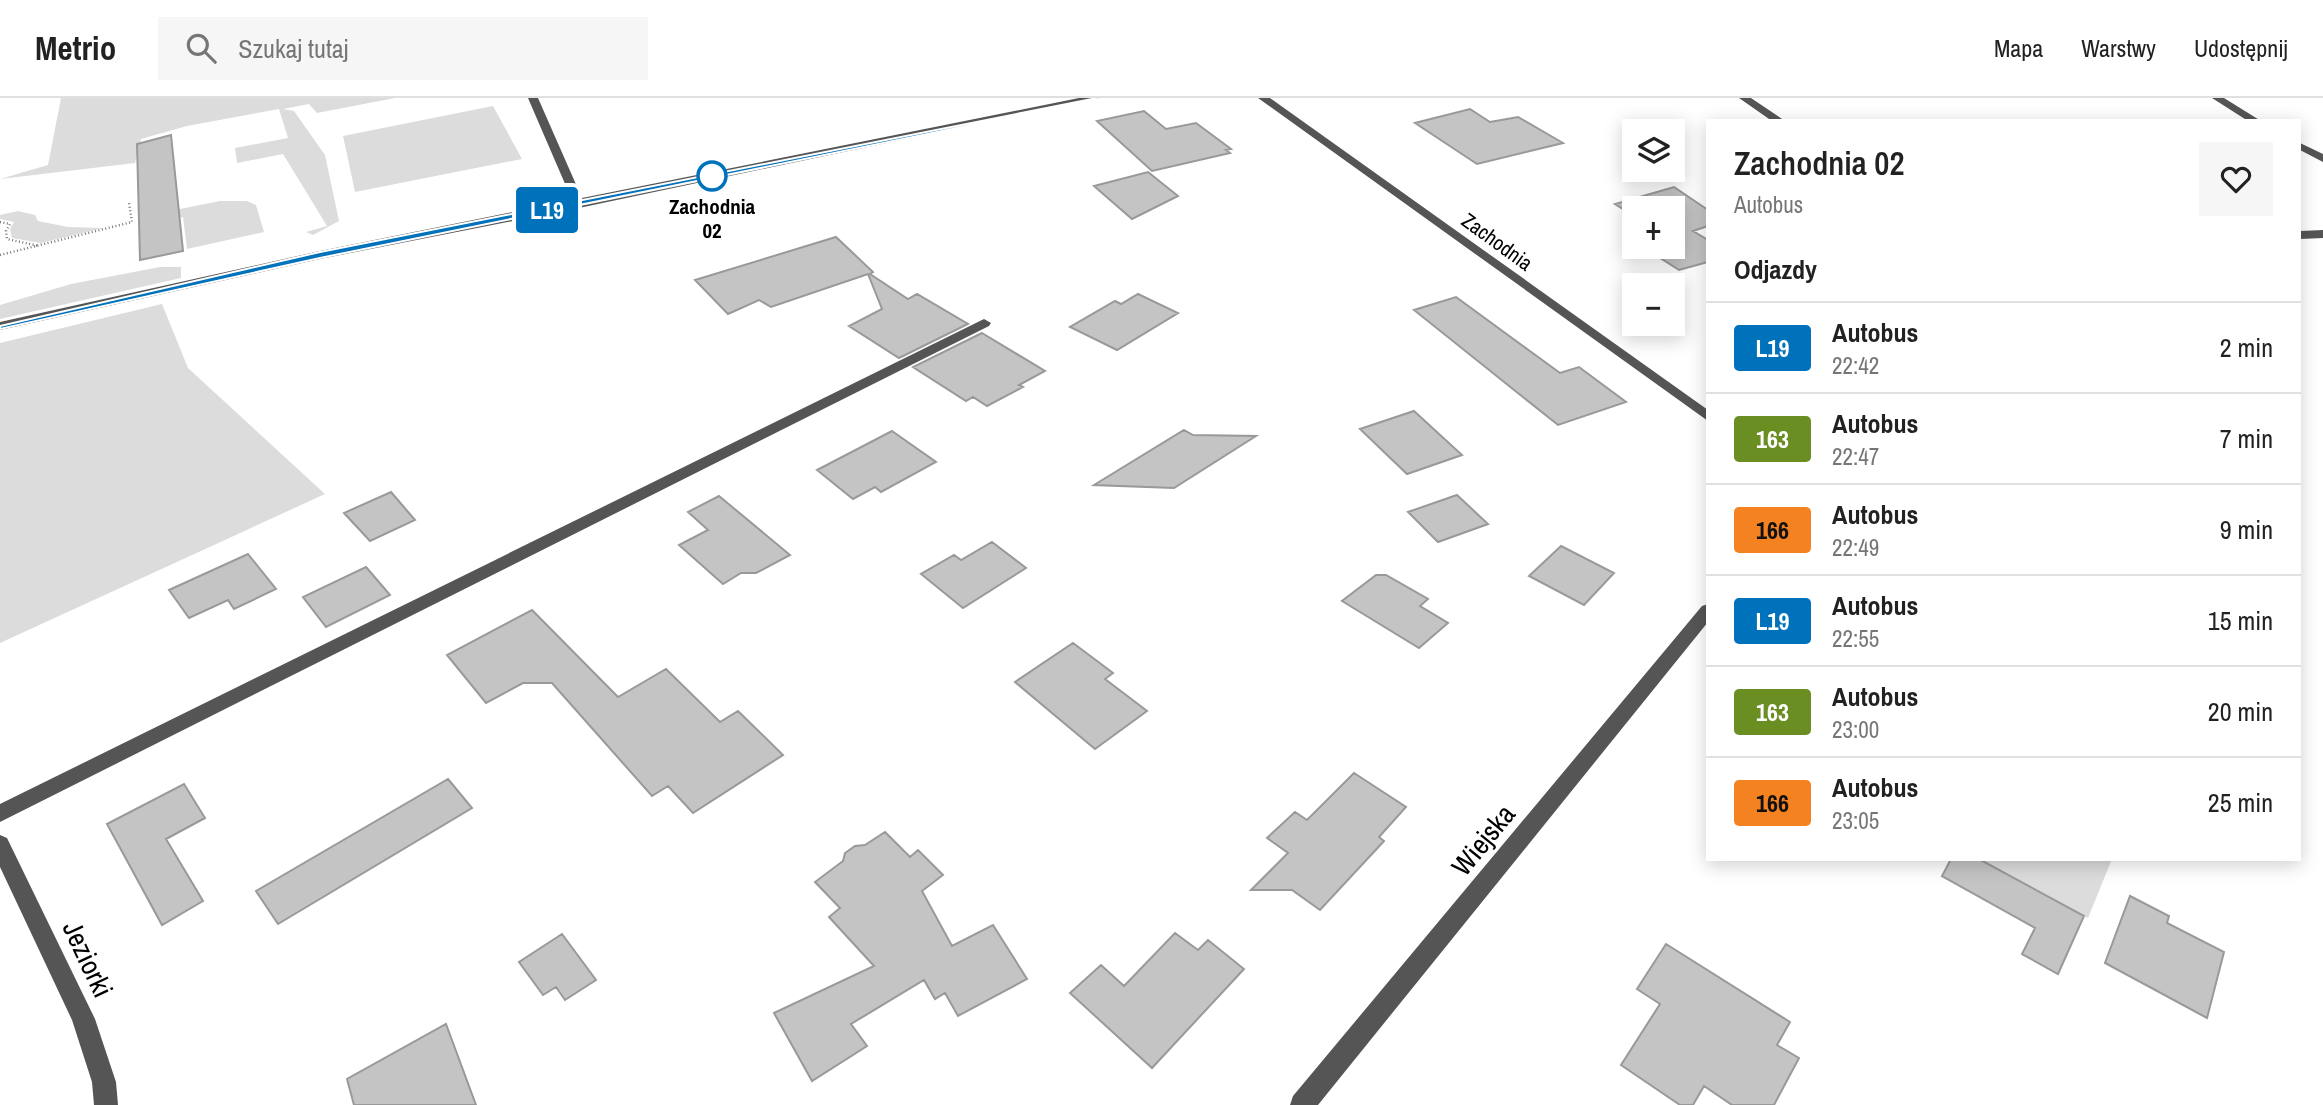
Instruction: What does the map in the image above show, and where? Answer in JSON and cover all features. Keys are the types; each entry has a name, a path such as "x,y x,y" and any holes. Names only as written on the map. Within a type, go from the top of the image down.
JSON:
{"street":[{"path":"533,98 579,204"},
{"path":"0,326 320,255 1094,98"},
{"name":"Zachodnia","path":"1263,98 1706,416"},
{"path":"1744,98 1777,119"},
{"path":"2217,98 2253,119"},
{"path":"2301,147 2323,159"},
{"path":"2301,235 2323,234"},
{"path":"0,814 984,323"},
{"name":"Wiejska","path":"1302,1105 1706,612"},
{"name":"Jeziorki","path":"0,845 83,1019 104,1082 106,1105"}],"path":[{"path":"0,255 132,222 129,203"},
{"path":"0,222 10,224 6,230 7,239"},
{"path":"0,242 7,239 40,246"}],"shaded area":[{"path":"61,98 395,98 317,113 309,104 283,109 294,111 325,155 339,221 313,235 306,232 327,226 283,154 237,163 235,148 288,138 279,109 187,126 141,139 135,163 0,179 48,165"},
{"path":"493,106 522,159 355,192 343,136"},
{"path":"220,201 247,201 256,205 264,232 187,249 183,217 155,223 150,215"},
{"path":"18,211 35,215 38,221 68,227 103,228 41,243 12,238 10,229 14,222 0,219 0,215"},
{"path":"160,267 181,267 181,278 0,319 0,305 71,284"},
{"path":"162,304 188,368 325,494 0,643 0,343"},
{"path":"1983,861 2111,861 2088,918"}],"building":[{"path":"1470,109 1490,122 1518,117 1563,143 1477,164 1415,123"},
{"path":"1144,111 1166,129 1196,123 1231,149 1226,150 1230,153 1152,171 1097,121"},
{"path":"171,135 183,251 140,260 137,144"},
{"path":"1148,172 1178,196 1132,219 1094,186"},
{"path":"1674,187 1706,209 1706,227 1693,231 1706,239 1706,263 1679,270 1662,259 1685,259 1685,196 1643,196"},
{"path":"836,237 873,272 870,274 908,299 917,294 968,324 899,358 849,326 882,309 868,274 771,307 759,300 728,314 695,280"},
{"path":"1138,294 1178,313 1117,350 1070,327 1115,301 1121,304"},
{"path":"1456,297 1560,373 1579,367 1626,402 1558,425 1414,310"},
{"path":"982,333 1045,371 1019,385 1023,387 987,406 973,397 966,401 913,367"},
{"path":"1414,411 1462,455 1407,474 1360,429"},
{"path":"1184,430 1193,435 1256,436 1174,488 1094,485"},
{"path":"892,431 936,462 881,492 875,487 853,499 817,470"},
{"path":"391,492 415,520 370,541 344,513"},
{"path":"1457,495 1488,524 1438,542 1408,512"},
{"path":"719,496 790,555 756,573 741,573 723,584 679,545 708,530 688,512"},
{"path":"992,542 1026,568 963,608 921,574 954,555 961,560"},
{"path":"1561,546 1614,573 1584,605 1529,576"},
{"path":"248,554 276,589 234,609 228,600 189,618 169,590"},
{"path":"366,567 390,595 326,627 303,597"},
{"path":"1376,575 1386,575 1428,599 1420,606 1448,623 1419,648 1342,601"},
{"path":"532,610 618,697 666,669 720,722 738,711 783,755 693,813 668,786 652,796 552,683 523,683 486,703 447,655"},
{"path":"1073,643 1113,673 1105,679 1147,711 1095,749 1015,682"},
{"path":"1354,773 1406,807 1379,837 1384,841 1320,910 1292,890 1251,890 1288,853 1267,838 1295,812 1307,820"},
{"path":"448,779 472,808 278,924 256,891"},
{"path":"184,784 205,818 166,839 203,901 162,925 107,824"},
{"path":"885,832 910,857 918,850 943,875 922,891 952,946 993,925 1027,979 958,1016 945,993 935,999 924,980 851,1024 867,1046 812,1081 774,1013 874,966 829,917 840,908 815,882 843,861 845,853 855,846 865,845"},
{"path":"1950,861 1983,861 2084,916 2058,974 2022,954 2035,928 1942,876"},
{"path":"2130,896 2169,916 2167,923 2224,952 2207,1018 2105,963"},
{"path":"1175,933 1198,950 1208,940 1244,969 1152,1068 1070,993 1101,965 1124,986"},
{"path":"562,934 596,980 565,1000 556,987 543,995 519,962"},
{"path":"1666,944 1790,1022 1777,1045 1799,1058 1774,1105 1732,1105 1704,1086 1693,1105 1680,1105 1621,1065 1660,1004 1637,989"},
{"path":"446,1024 476,1105 354,1105 347,1079"}],"bus line":[{"name":"L19","path":"0,326 320,255 1094,98"}],"place":[{"name":"Zachodnia 02","path":"712,176"}]}
